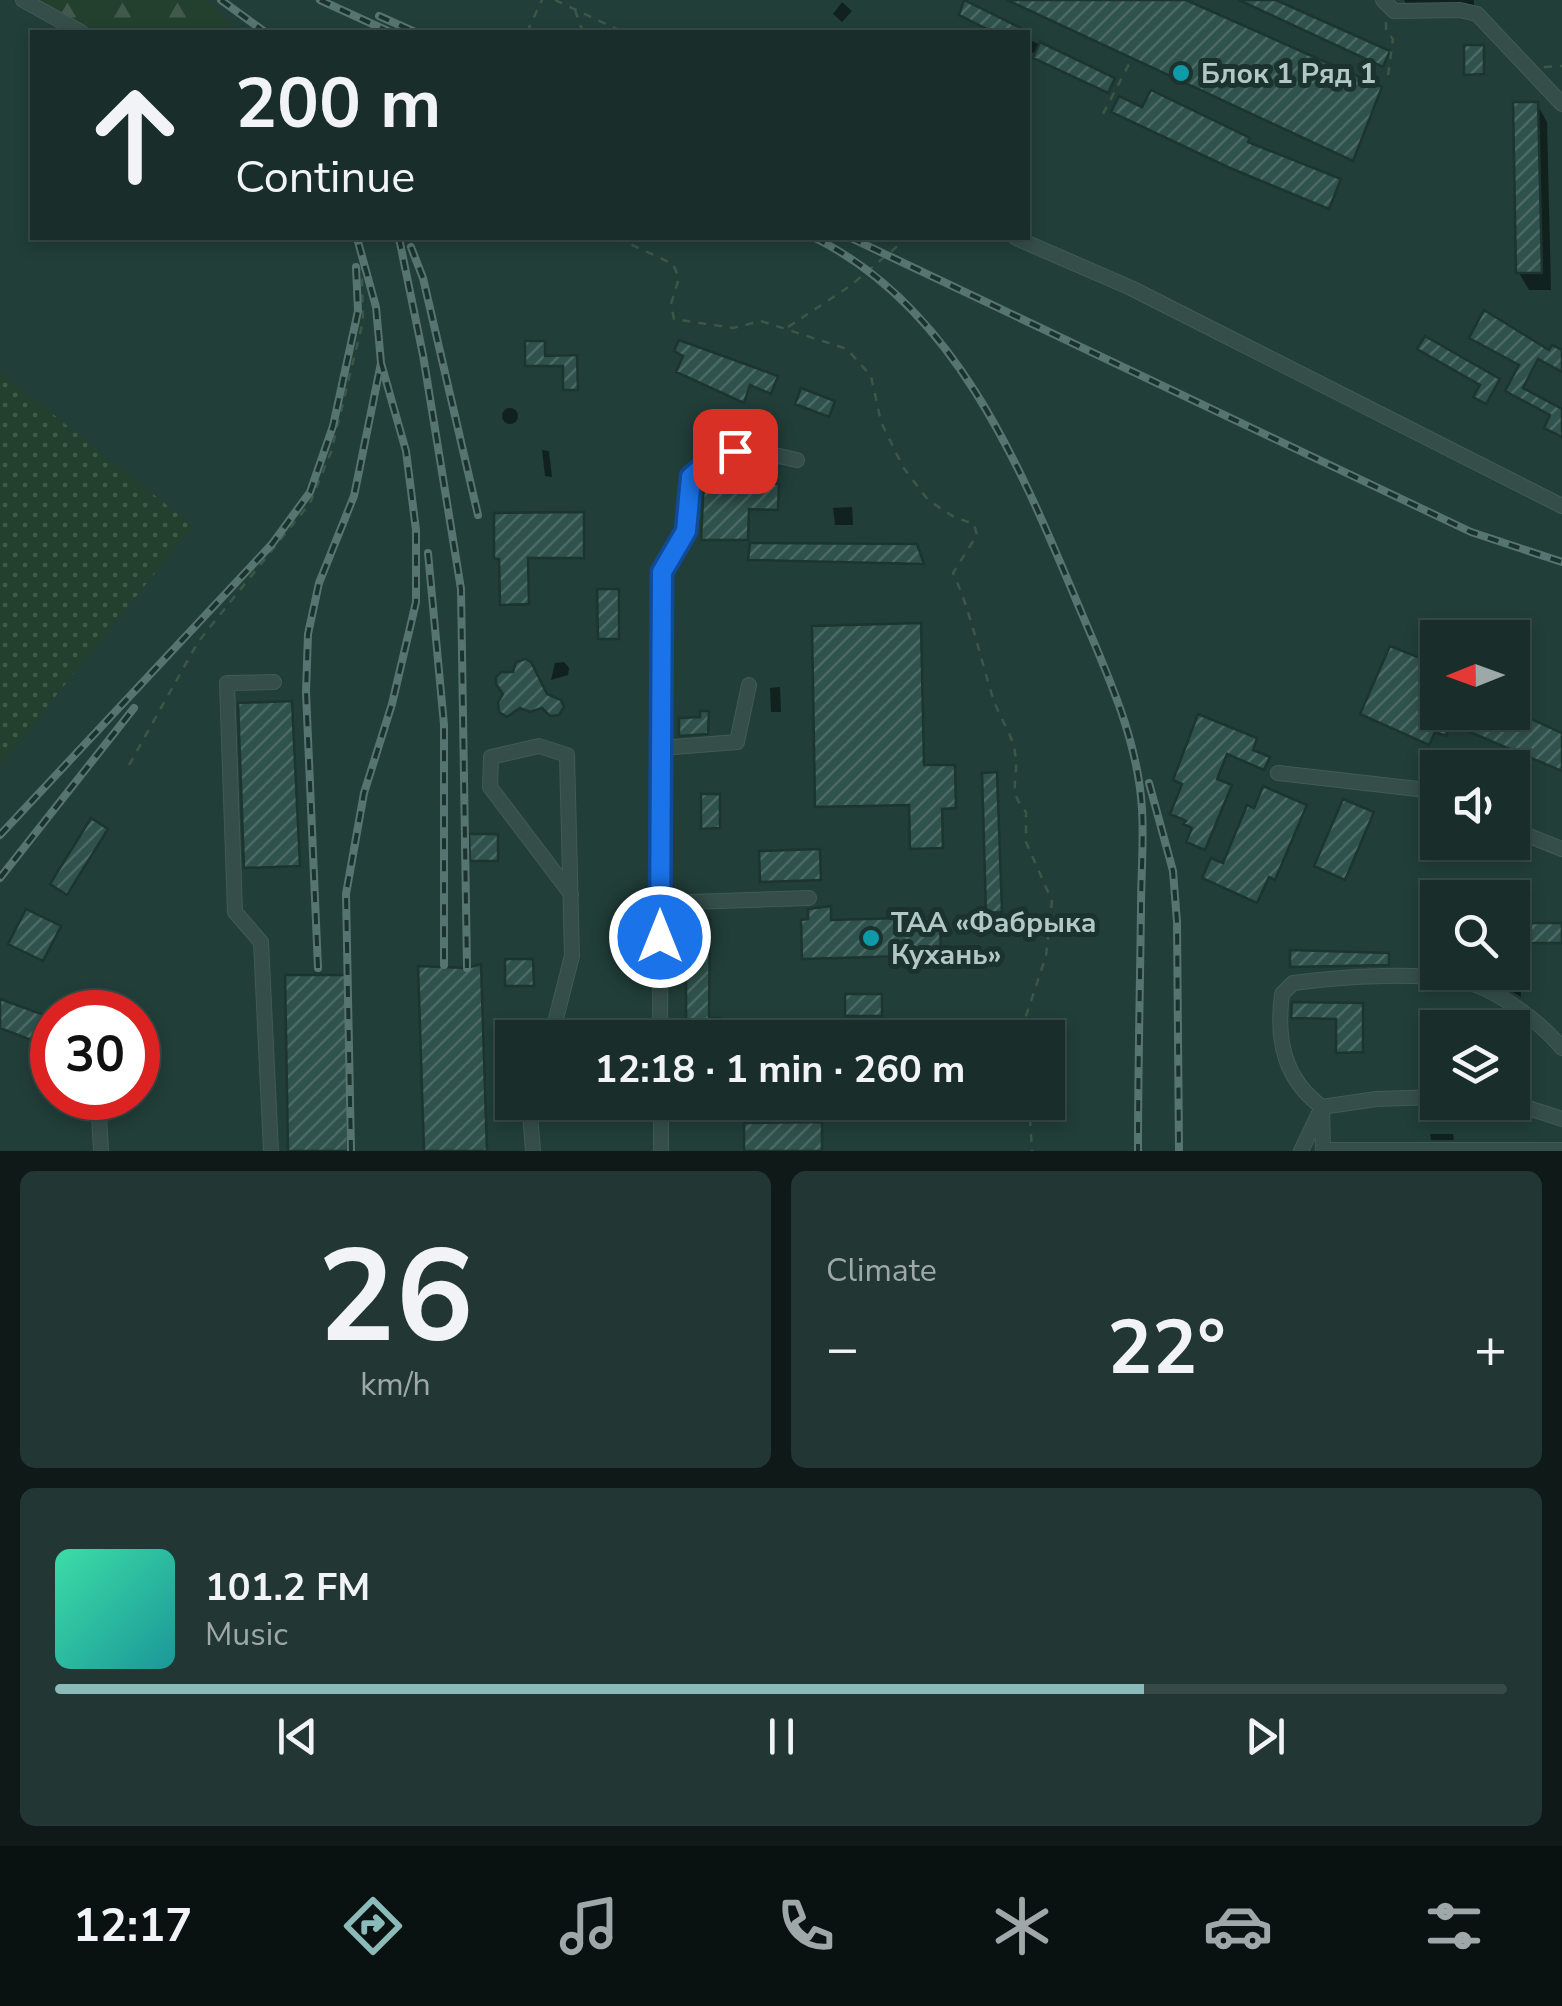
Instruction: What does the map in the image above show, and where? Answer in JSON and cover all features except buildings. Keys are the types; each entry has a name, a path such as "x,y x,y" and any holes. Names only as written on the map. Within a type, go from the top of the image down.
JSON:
{"street":[{"path":"23,0 76,30"},
{"path":"1385,3 1402,12 1460,10 1477,14 1562,104"},
{"path":"1021,240 1131,288 1562,506"},
{"path":"660,1020 662,572 686,531 691,477 698,470 720,456 746,450 796,460"},
{"path":"271,1151 261,942 235,912 226,683 274,682"},
{"path":"661,748 737,742 749,685"},
{"path":"556,1020 572,956 571,894 567,755 538,746 491,756 490,787 571,894"},
{"path":"1278,772 1420,790"},
{"path":"1530,836 1562,849"},
{"path":"660,904 808,898"},
{"path":"1562,1048 1545,1027 1471,984 1397,978 1293,983 1282,994 1280,1004 1283,1052 1296,1084 1322,1108 1323,1150 1562,1150"},
{"path":"1322,1108 1376,1099 1420,1098"},
{"path":"1301,1151 1322,1108"},
{"path":"1530,1109 1562,1119"},
{"path":"100,1120 102,1151"},
{"path":"530,1120 532,1151"},
{"path":"660,1120 661,1151"}],"path":[{"path":"528,30 542,0"},
{"path":"555,0 619,30"},
{"path":"1385,3 1386,31 1393,40 1387,83"},
{"path":"574,9 581,30"},
{"path":"1104,114 1129,64"},
{"path":"130,765 198,642 310,503 331,452 363,320 361,240"},
{"path":"620,240 672,264 680,278 671,304 674,319 734,328 762,321 846,349 871,376 881,422 903,467 928,500 954,517 974,524 976,535 953,573 993,698 1016,752 1016,801 1026,812 1026,842 1052,901 1046,956 1025,1020"},
{"path":"786,328 850,286 906,240"},
{"path":"1030,1120 1032,1151"}],"green space":[{"path":"30,0 207,0 236,30 88,30"},
{"path":"0,372 193,526 0,765"}],"railway":[{"path":"221,0 262,30"},
{"path":"320,0 386,30"},
{"path":"379,16 410,30"},
{"path":"318,968 306,692 308,634 319,583 354,496 381,363 376,307 358,240"},
{"path":"399,240 423,355 461,589 467,968"},
{"path":"818,240 865,269 909,307 947,351 980,400 1036,506 1120,709 1135,758 1143,821 1138,1151"},
{"path":"855,240 1471,532 1562,562"},
{"path":"411,247 423,278 478,515"},
{"path":"0,835 272,544 310,492 333,426 358,311 356,267"},
{"path":"351,1151 346,894 364,793 392,704 416,602 416,530 406,451 381,363"},
{"path":"428,553 444,725 444,965"},
{"path":"0,878 134,708"},
{"path":"1149,783 1173,871 1179,1151"}],"place":[{"name":"Блок 1 Ряд 1","path":"1181,73"},
{"name":"ТАА «Фабрыка Кухань»","path":"871,938"}],"route":[{"path":"660,937 662,572 686,531 691,477 707,463 735,451"}]}
